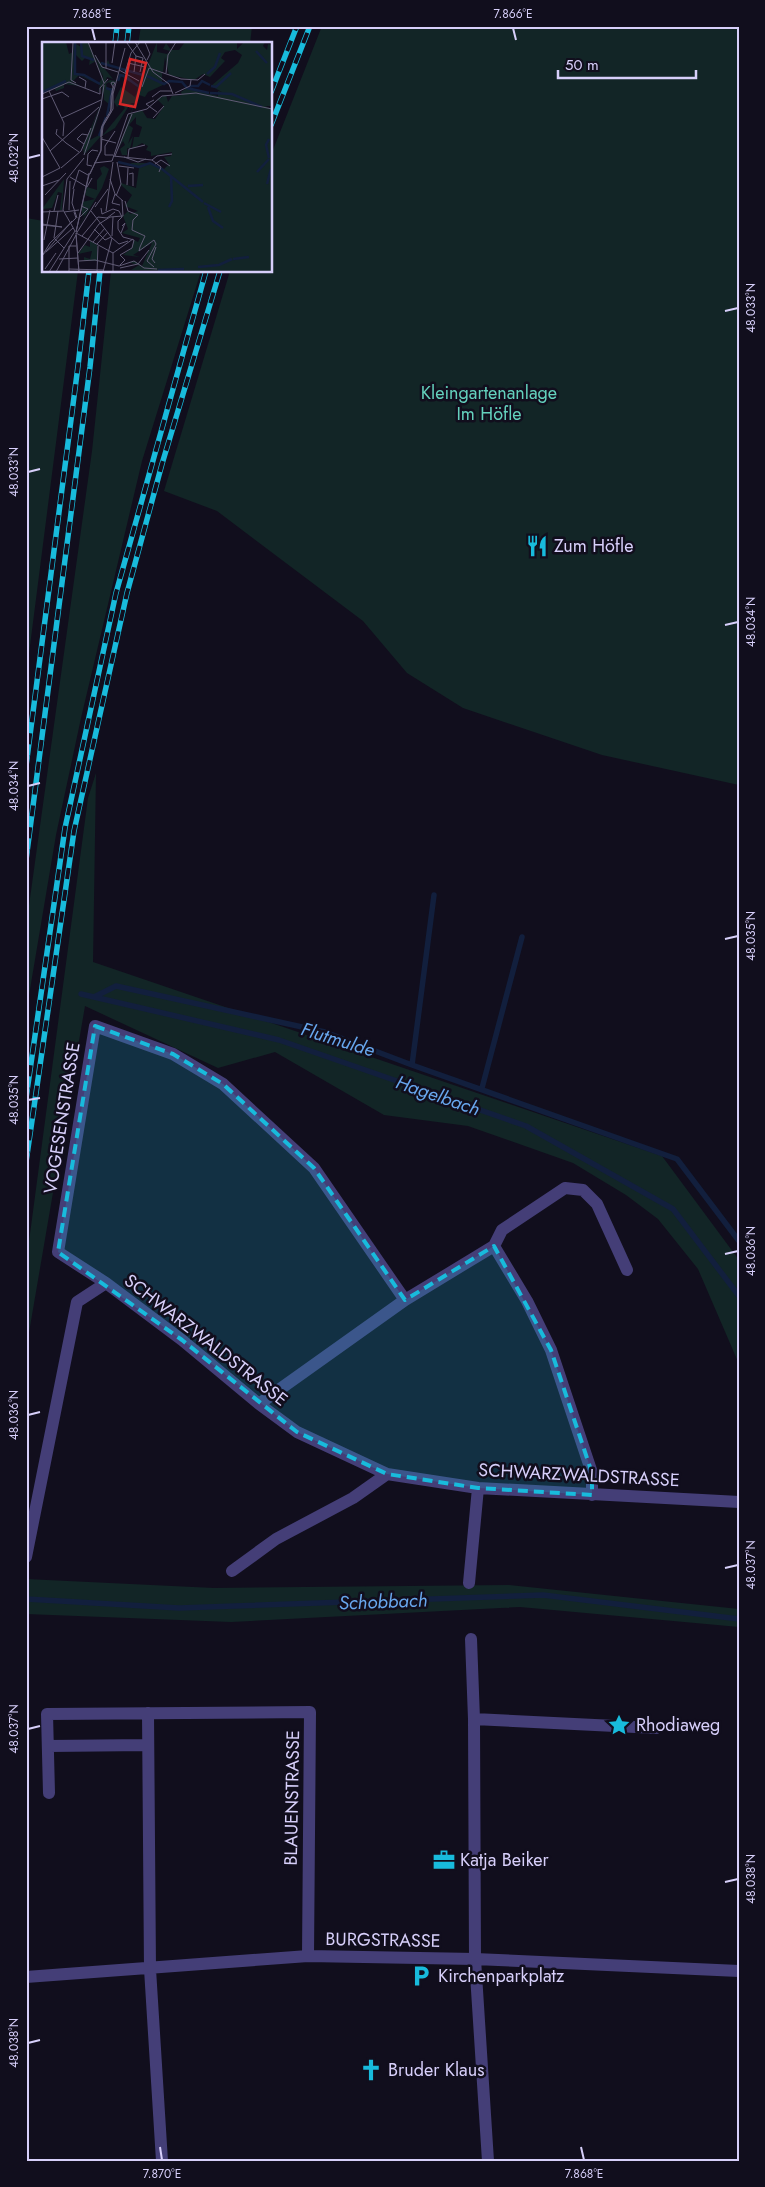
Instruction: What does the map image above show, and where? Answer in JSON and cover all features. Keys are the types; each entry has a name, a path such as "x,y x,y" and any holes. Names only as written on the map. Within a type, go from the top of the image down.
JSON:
{"street":[{"name":"VOGESENSTRASSE","path":"106,1284 58,1252 95,1026 173,1054 223,1084 314,1168 405,1300"},
{"path":"259,1404 405,1300 494,1246 502,1230 565,1188 583,1190 598,1204 627,1270"},
{"path":"494,1246 527,1301 551,1350 592,1472 592,1495"},
{"name":"SCHWARZWALDSTRASSE","path":"26,1557 77,1302 106,1284 182,1340 259,1404 297,1432 387,1474 478,1488 739,1502"},
{"path":"232,1571 276,1539 353,1498 387,1474"},
{"path":"470,1583 478,1488"},
{"path":"471,1639 474,1719 475,1959 488,2161"},
{"name":"BLAUENSTRASSE","path":"49,1793 47,1714 310,1712 308,1956"},
{"path":"148,1713 150,1969 162,2161"},
{"path":"474,1719 656,1728"},
{"path":"48,1746 148,1745"},
{"name":"BURGSTRASSE","path":"26,1977 308,1956 475,1959 739,1971"}],"highlighted area":[{"path":"95,1026 173,1054 223,1084 314,1168 405,1300 494,1246 551,1350 592,1473 592,1495 478,1488 387,1474 297,1432 182,1340 58,1252"}],"green space":[{"path":"141,26 252,26 250,42 138,42"},
{"name":"Kleingartenanlage Im Höfle","path":"322,26 739,26 739,785 602,755 463,708 407,673 363,621 217,511 164,491 230,272 272,272 272,152"},
{"path":"26,218 42,221 42,272 78,272 26,677"},
{"path":"111,272 201,272 142,461 81,718 56,835 26,1013 26,927 92,451"},
{"path":"96,773 93,962 662,1156 739,1260 739,1364 698,1269 658,1219 626,1195 573,1163 468,1126 384,1115 275,1052 218,1068 85,1006 26,1350 26,1264 88,798"},
{"path":"26,1579 214,1588 509,1585 739,1609 739,1627 520,1607 231,1622 26,1614"}],"waterway":[{"path":"412,1065 434,895"},
{"path":"482,1088 522,937"},
{"name":"Flutmulde","path":"94,997 116,986 325,1032 412,1065 677,1159 739,1241"},
{"name":"Hagelbach","path":"81,994 279,1040 526,1126 673,1209 739,1296"},
{"name":"Schobbach","path":"26,1599 179,1608 543,1595 739,1619"}],"railway":[{"path":"115,42 117,26"},
{"path":"127,42 129,26"},
{"path":"272,89 297,26"},
{"path":"272,122 310,26"},
{"path":"26,766 89,272"},
{"path":"26,860 90,367 100,272"},
{"path":"26,1098 65,828 116,593 206,272"},
{"path":"26,1162 74,831 127,593 162,464 220,272"}],"place":[{"name":"Zum Höfle","path":"537,546"},
{"name":"Rhodiaweg","path":"619,1725"},
{"name":"Katja Beiker","path":"444,1860"},
{"name":"Kirchenparkplatz","path":"421,1976"},
{"name":"Bruder Klaus","path":"371,2070"}]}
